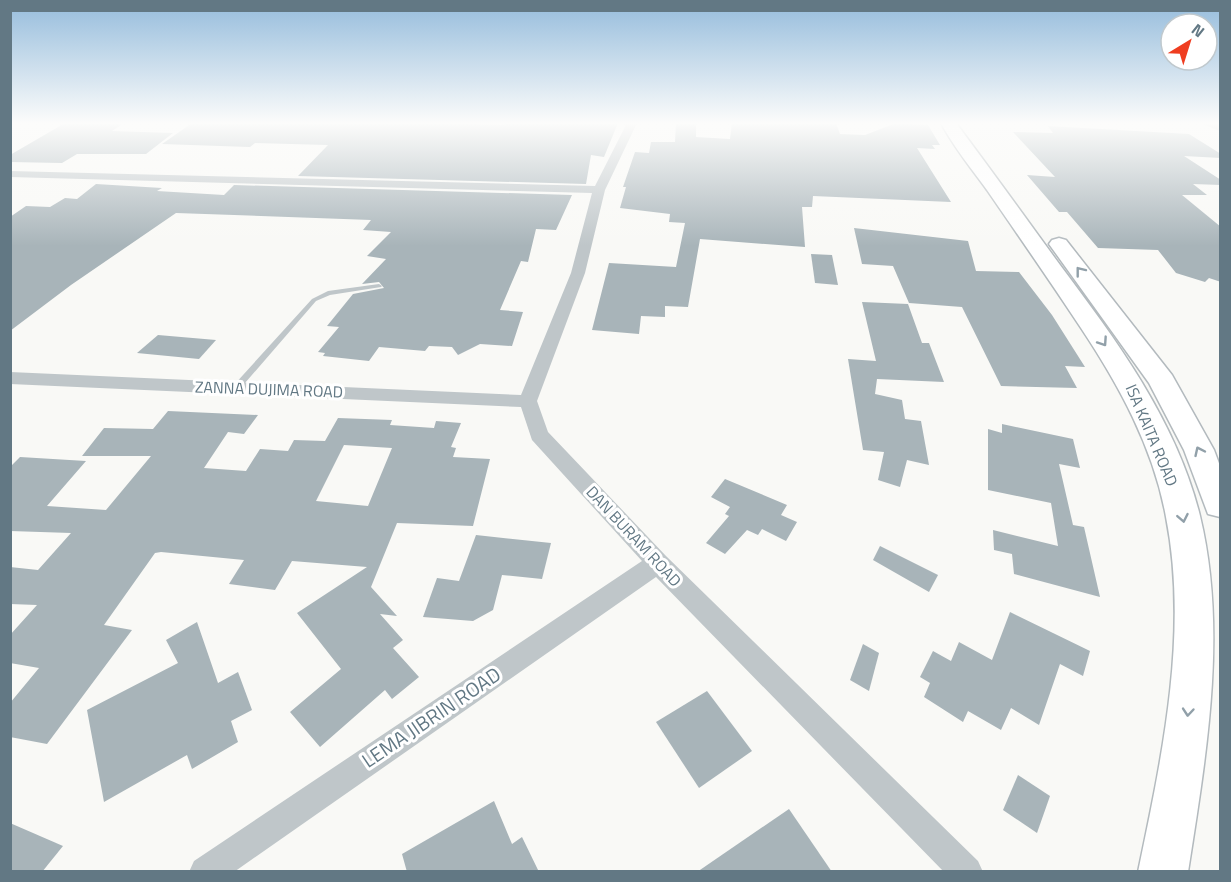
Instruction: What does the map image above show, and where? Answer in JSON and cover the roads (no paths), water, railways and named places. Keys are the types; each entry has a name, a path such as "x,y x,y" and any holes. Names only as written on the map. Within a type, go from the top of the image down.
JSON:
{"main road":[{"name":"ISA KAITA ROAD","path":"981,164 1087,298 1161,381 1199,450 1221,505"},
{"name":"ISA KAITA ROAD","path":"993,164 1087,298 1157,438 1178,496 1190,556 1195,637 1184,756 1163,872"}],"street":[{"path":"528,401 578,273 598,190 611,164"},
{"path":"10,174 598,190"},
{"name":"ZANNA DUJIMA ROAD","path":"10,378 528,401"},
{"name":"DAN BURAM ROAD","path":"528,401 539,435 658,563 966,872"},
{"name":"LEMA JIBRIN ROAD","path":"205,872 658,563"}],"lane":[{"path":"236,388 314,300 328,293 379,286"}]}
